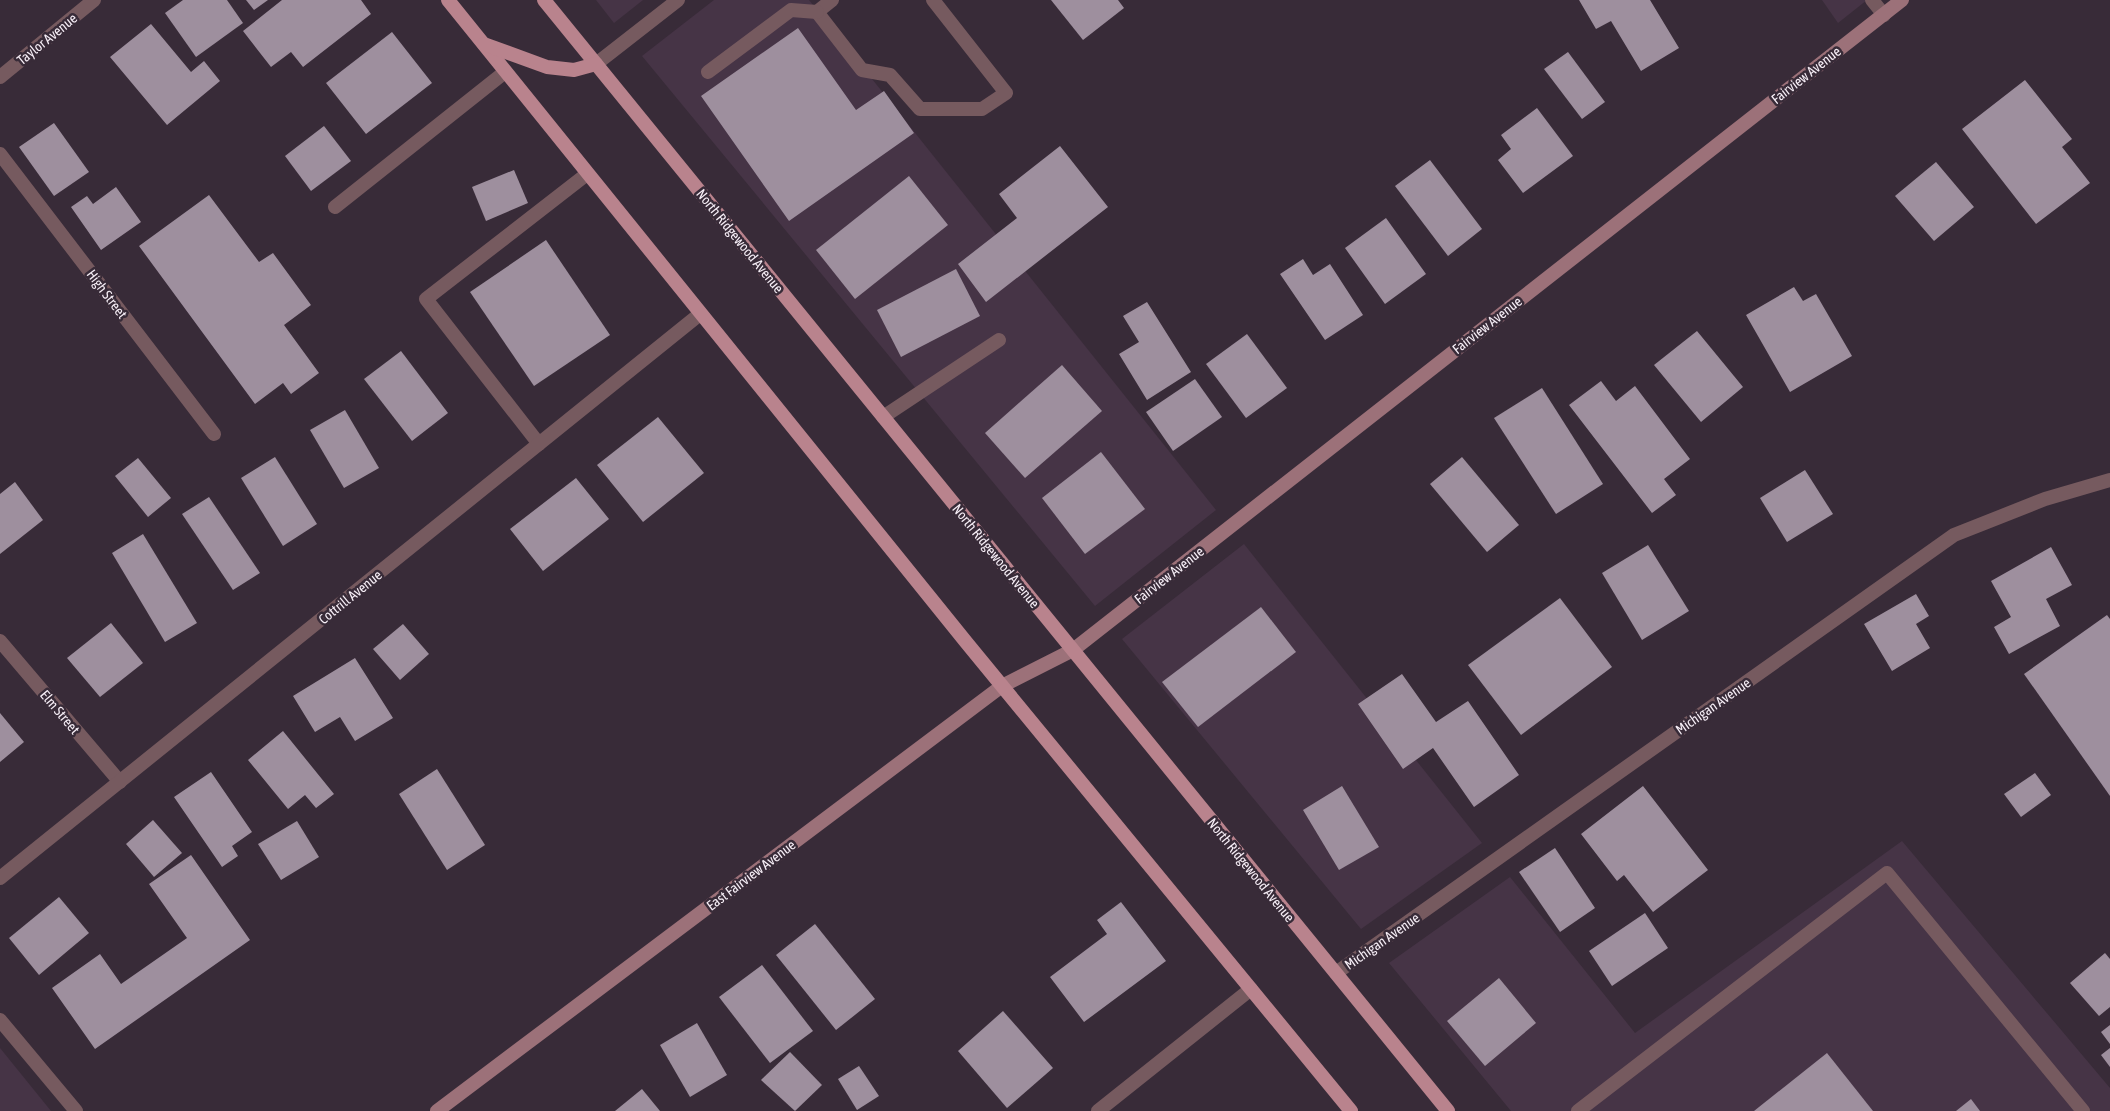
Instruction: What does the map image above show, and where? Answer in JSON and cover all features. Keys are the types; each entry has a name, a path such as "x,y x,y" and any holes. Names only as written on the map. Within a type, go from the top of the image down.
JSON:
{"main road":[{"path":"448,0 1002,686 1350,1111"},
{"name":"North Ridgewood Avenue","path":"544,0 1448,1111"},
{"name":"Fairview Avenue","path":"1073,650 1902,0"},
{"path":"484,44 547,68 574,70 596,64"},
{"name":"East Fairview Avenue","path":"437,1111 1002,686 1073,650"}],"street":[{"name":"Taylor Avenue","path":"0,77 94,0"},
{"path":"596,64 678,0"},
{"path":"708,72 791,10 817,12 832,0"},
{"path":"817,12 862,70 890,75 920,109 982,109 1006,93 934,0"},
{"path":"1872,0 1884,14"},
{"path":"335,207 505,72"},
{"name":"High Street","path":"0,154 214,434"},
{"path":"539,444 426,299 588,174"},
{"name":"Cottrill Avenue","path":"0,878 700,314"},
{"path":"883,417 999,340"},
{"name":"Michigan Avenue","path":"1336,974 1954,535 2045,499 2110,480"},
{"name":"Elm Street","path":"0,641 120,782"},
{"path":"1578,1111 1888,873 2083,1111"},
{"path":"1098,1111 1251,989"},
{"path":"0,1020 76,1111"}],"shaded area":[{"path":"596,0 643,0 614,23"},
{"path":"714,0 809,0 1216,510 1095,606 642,56"},
{"path":"1822,0 1867,0 1838,23"},
{"path":"1244,544 1482,843 1361,929 1122,639"},
{"path":"1902,841 2110,1088 2110,1111 1511,1111 1389,963 1510,877 1635,1033"},
{"path":"0,1048 51,1111 0,1111"}],"building":[{"path":"183,0 227,0 243,23 196,57 165,13"},
{"path":"246,0 268,0 254,10"},
{"path":"282,0 361,0 371,14 303,67 291,52 271,67 243,31"},
{"path":"1051,0 1118,0 1124,8 1083,40"},
{"path":"1579,0 1650,0 1679,48 1641,71 1611,21 1596,29"},
{"path":"151,24 191,72 204,61 220,81 167,125 110,57"},
{"path":"798,28 856,110 884,91 914,133 789,221 701,96"},
{"path":"392,32 432,83 366,134 326,83"},
{"path":"1568,52 1605,102 1582,119 1544,69"},
{"path":"2025,80 2072,139 2062,147 2090,183 2036,224 1962,129"},
{"path":"1537,108 1573,156 1523,193 1498,160 1511,149 1501,135"},
{"path":"54,123 89,172 54,196 19,147"},
{"path":"324,126 351,161 311,191 285,156"},
{"path":"1060,146 1108,207 986,302 958,264 1017,218 999,194"},
{"path":"1430,160 1482,229 1448,256 1395,186"},
{"path":"1936,162 1974,207 1934,241 1895,196"},
{"path":"514,170 528,203 486,221 472,187"},
{"path":"909,176 948,225 855,299 816,250"},
{"path":"116,187 141,222 101,250 71,207 87,196 93,204"},
{"path":"209,195 259,262 273,253 311,305 284,325 319,373 291,394 283,383 255,404 139,246"},
{"path":"1386,218 1426,274 1385,304 1345,248"},
{"path":"546,240 610,335 534,386 470,292"},
{"path":"1303,259 1313,275 1330,264 1363,315 1325,340 1280,274"},
{"path":"956,269 980,316 901,357 877,310"},
{"path":"1794,287 1803,301 1816,294 1852,356 1790,392 1746,315"},
{"path":"1147,302 1191,372 1147,400 1119,354 1139,342 1123,316"},
{"path":"1697,331 1743,387 1701,422 1654,365"},
{"path":"1247,334 1287,388 1246,418 1206,364"},
{"path":"401,351 448,413 412,441 364,379"},
{"path":"1062,365 1102,411 1025,478 985,433"},
{"path":"1195,379 1222,417 1173,451 1146,412"},
{"path":"1601,381 1616,401 1635,386 1690,459 1664,479 1676,495 1652,513 1569,405"},
{"path":"1542,388 1603,484 1556,514 1494,418"},
{"path":"345,410 379,468 344,488 310,430"},
{"path":"658,417 704,473 643,522 597,465"},
{"path":"1101,452 1145,509 1085,554 1042,498"},
{"path":"275,457 317,524 283,546 241,478"},
{"path":"1462,457 1519,525 1487,552 1430,484"},
{"path":"138,458 171,498 148,517 115,476"},
{"path":"1805,470 1833,514 1787,542 1760,498"},
{"path":"576,478 609,519 543,571 510,529"},
{"path":"15,482 43,520 0,554 0,494"},
{"path":"209,497 260,573 233,590 182,514"},
{"path":"143,534 197,623 165,642 112,553"},
{"path":"1648,545 1689,611 1642,640 1602,573"},
{"path":"2051,547 2072,585 2046,599 2060,626 2009,654 1994,627 2011,617 1991,581"},
{"path":"1916,594 1929,616 1916,624 1930,648 1892,671 1864,624"},
{"path":"1560,598 1612,667 1521,735 1468,665"},
{"path":"1261,607 1296,652 1198,727 1162,682"},
{"path":"2107,615 2110,619 2110,796 2024,674"},
{"path":"111,623 143,663 100,697 67,658"},
{"path":"403,624 429,654 400,680 373,649"},
{"path":"355,658 393,718 355,741 340,717 315,732 293,696"},
{"path":"1402,674 1436,722 1468,701 1519,775 1474,807 1433,748 1403,769 1358,704"},
{"path":"0,713 24,742 0,762"},
{"path":"283,731 334,794 316,808 305,795 288,809 248,760"},
{"path":"437,769 485,845 447,870 399,794"},
{"path":"211,772 252,832 232,846 238,856 222,867 174,797"},
{"path":"2035,773 2051,795 2021,817 2004,794"},
{"path":"1342,786 1379,847 1339,870 1303,810"},
{"path":"1643,786 1708,870 1653,912 1624,875 1617,881 1581,834"},
{"path":"153,820 182,853 154,877 126,844"},
{"path":"297,821 319,857 281,880 258,844"},
{"path":"1555,848 1595,908 1560,932 1519,872"},
{"path":"191,855 250,940 95,1049 52,988 100,954 121,984 187,938 149,884"},
{"path":"59,897 89,933 39,975 9,938"},
{"path":"1121,902 1166,961 1084,1022 1050,977 1107,934 1097,920"},
{"path":"1645,913 1668,948 1612,986 1589,951"},
{"path":"815,924 875,999 836,1030 776,955"},
{"path":"2105,953 2110,959 2110,1007 2099,1016 2070,983"},
{"path":"762,965 813,1031 770,1063 719,997"},
{"path":"1499,978 1536,1023 1485,1066 1447,1021"},
{"path":"1003,1011 1053,1068 1007,1108 958,1051"},
{"path":"697,1023 727,1075 690,1097 660,1045"},
{"path":"2110,1025 2110,1044 2101,1032"},
{"path":"2110,1048 2110,1067 2101,1055"},
{"path":"790,1052 822,1085 795,1111 761,1080"},
{"path":"1827,1053 1873,1111 1754,1111"},
{"path":"859,1066 879,1096 857,1110 838,1079"},
{"path":"642,1089 660,1111 615,1111"},
{"path":"1971,1099 1980,1111 1956,1111"}]}
